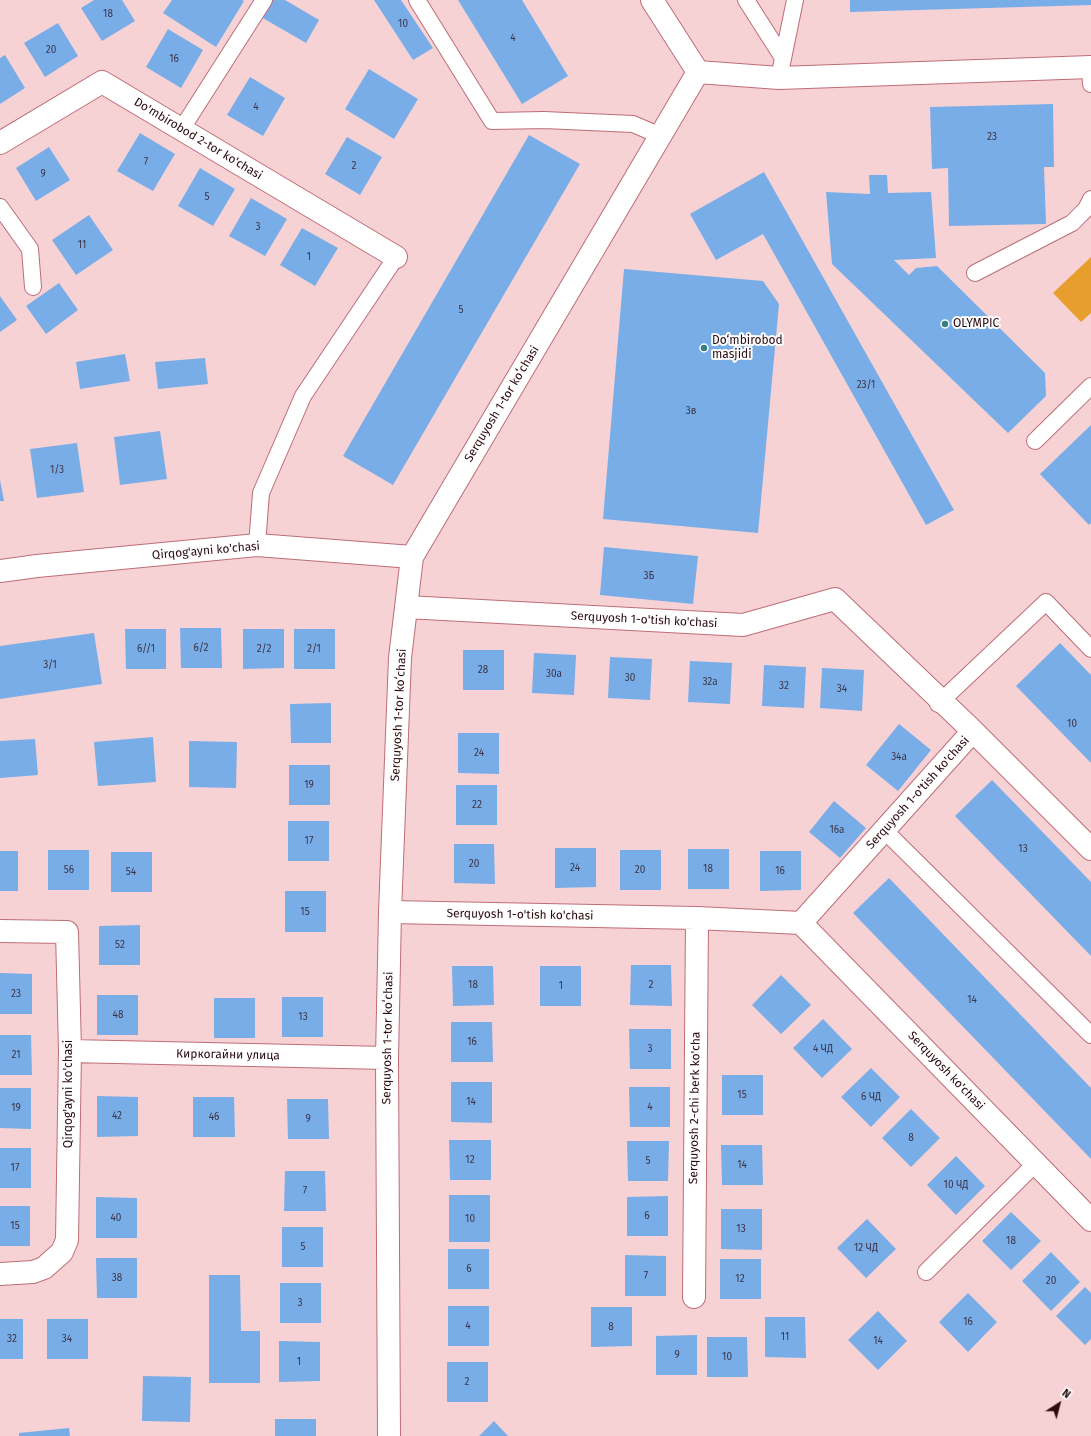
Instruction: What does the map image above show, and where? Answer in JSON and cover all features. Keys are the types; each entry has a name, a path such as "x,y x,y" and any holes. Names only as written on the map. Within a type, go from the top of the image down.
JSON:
{"street":[{"path":"652,0 698,72 781,68 1091,72"},
{"name":"Serquyosh 1-tor koʻchasi","path":"389,1436 387,1058 390,912 400,658 412,557 698,72"},
{"name":"Do'mbirobod 2-tor ko'chasi","path":"0,143 102,82 396,257"},
{"name":"Qirqog'ayni ko'chasi","path":"0,571 37,566 257,545 412,557"},
{"name":"Serquyosh 1-o'tish ko'chasi","path":"390,912 697,918 801,923 973,732 835,599 743,625 406,607"},
{"path":"973,732 1091,849"},
{"name":"Serquyosh 2-chi berk ko'cha","path":"694,1297 697,918"},
{"name":"Serquyosh ko'chasi","path":"801,923 1091,1220"},
{"name":"Qirqog'ayni ko'chasi","path":"0,931 67,932 70,1051 67,1240 62,1252 44,1268 34,1272 0,1274"},
{"name":"Киркогайни улица","path":"70,1051 387,1058"}],"lane":[{"path":"181,130 264,0"},
{"path":"417,0 492,121 544,120 633,124 661,136"},
{"path":"746,0 781,68"},
{"path":"781,68 795,0"},
{"path":"975,273 1072,223 1086,209 1091,199"},
{"path":"0,207 30,249 33,287"},
{"path":"257,545 261,494 303,396 396,257"},
{"path":"1035,441 1091,386"},
{"path":"938,704 1046,602 1091,649"},
{"path":"884,830 1091,1035"},
{"path":"926,1272 1036,1163"}],"shaded area":[{"path":"1091,257 1091,313 1081,322 1053,293"}],"building":[{"path":"94,0 122,0 135,21 102,41 81,8"},
{"path":"172,0 244,1 216,47 163,13"},
{"path":"270,0 285,0 319,20 306,43 261,17"},
{"path":"374,0 401,0 433,48 413,60"},
{"path":"458,0 522,0 568,76 522,104"},
{"path":"850,0 1091,0 1091,5 850,12"},
{"path":"58,23 78,56 45,77 24,43"},
{"path":"168,29 203,50 181,88 146,67"},
{"path":"5,55 25,88 0,104 0,58"},
{"path":"369,69 418,99 394,139 345,109"},
{"path":"250,77 285,98 263,136 227,115"},
{"path":"1053,104 1054,167 1044,167 1046,224 949,226 948,168 932,169 930,107"},
{"path":"140,133 175,154 153,191 117,171"},
{"path":"529,135 580,164 393,485 343,456"},
{"path":"347,137 382,157 360,195 325,174"},
{"path":"49,147 70,180 36,201 16,168"},
{"path":"200,168 235,189 213,226 178,206"},
{"path":"764,172 954,510 926,525 763,234 716,260 690,214"},
{"name":"OLYMPIC","path":"869,175 887,175 888,193 931,192 936,258 894,260 909,275 916,268 937,266 1045,373 1046,396 1008,433 832,264 826,192 870,194"},
{"path":"251,198 287,219 265,256 229,236"},
{"path":"89,215 113,250 76,275 52,240"},
{"path":"302,228 338,248 315,286 280,265"},
{"path":"624,269 763,281 779,304 758,533 603,519"},
{"path":"59,283 78,310 46,334 26,306"},
{"path":"0,296 17,320 0,332"},
{"path":"125,354 130,381 80,389 76,362"},
{"path":"205,358 208,384 158,389 155,362"},
{"path":"1091,425 1091,523 1089,525 1040,474"},
{"path":"160,431 167,479 120,485 114,437"},
{"path":"77,443 84,492 37,498 30,449"},
{"path":"0,480 4,501 0,501"},
{"path":"604,547 698,556 693,604 600,595"},
{"path":"180,628 221,628 222,668 181,668"},
{"path":"125,629 166,629 166,669 126,669"},
{"path":"243,629 284,629 284,668 243,669"},
{"path":"294,629 335,629 335,669 294,669"},
{"path":"94,633 102,684 0,699 0,646"},
{"path":"1060,643 1091,675 1091,763 1016,686"},
{"path":"463,650 504,650 504,690 463,690"},
{"path":"534,653 576,655 574,695 532,693"},
{"path":"610,657 652,659 650,700 608,698"},
{"path":"690,661 732,663 730,704 688,702"},
{"path":"764,665 806,667 804,708 762,706"},
{"path":"822,668 864,670 862,711 820,708"},
{"path":"331,703 331,743 291,743 290,704"},
{"path":"899,724 931,750 898,791 866,765"},
{"path":"458,733 499,733 499,774 458,773"},
{"path":"153,737 156,782 98,786 94,742"},
{"path":"35,739 38,775 0,778 0,741"},
{"path":"189,741 237,742 236,788 189,787"},
{"path":"289,765 330,765 330,805 289,805"},
{"path":"992,780 1091,882 1091,956 955,816"},
{"path":"456,785 497,785 497,825 456,825"},
{"path":"834,801 866,828 840,858 809,832"},
{"path":"288,821 329,821 329,861 288,861"},
{"path":"454,844 494,844 495,884 454,883"},
{"path":"555,848 596,848 596,887 555,888"},
{"path":"688,849 729,849 729,889 688,889"},
{"path":"48,850 89,850 89,890 48,890"},
{"path":"620,850 661,850 661,890 620,890"},
{"path":"0,851 18,851 18,891 0,891"},
{"path":"760,851 801,851 801,890 760,891"},
{"path":"111,852 152,852 152,892 111,892"},
{"path":"889,878 1091,1088 1091,1159 853,913"},
{"path":"285,891 326,891 326,932 285,932"},
{"path":"140,925 140,965 99,965 99,926"},
{"path":"631,965 671,965 672,1006 630,1005"},
{"path":"452,966 493,966 494,1005 453,1006"},
{"path":"540,966 581,966 581,1006 540,1006"},
{"path":"0,973 32,974 32,1014 0,1014"},
{"path":"781,975 811,1005 781,1034 752,1005"},
{"path":"97,995 138,995 138,1035 97,1035"},
{"path":"282,997 323,997 323,1037 282,1037"},
{"path":"214,998 255,998 255,1038 214,1038"},
{"path":"823,1019 852,1049 822,1078 793,1048"},
{"path":"451,1022 492,1022 493,1062 451,1062"},
{"path":"629,1029 671,1029 671,1069 630,1069"},
{"path":"0,1035 31,1035 32,1075 0,1075"},
{"path":"871,1068 900,1097 871,1127 841,1097"},
{"path":"722,1075 763,1075 763,1115 722,1115"},
{"path":"451,1082 492,1082 492,1123 451,1122"},
{"path":"629,1087 670,1087 670,1127 630,1127"},
{"path":"0,1088 31,1088 31,1129 0,1128"},
{"path":"97,1096 138,1097 138,1136 97,1137"},
{"path":"193,1097 234,1097 235,1137 193,1137"},
{"path":"287,1099 328,1099 329,1139 288,1139"},
{"path":"911,1109 940,1138 911,1167 882,1138"},
{"path":"449,1140 491,1140 491,1180 450,1180"},
{"path":"627,1141 669,1141 668,1181 628,1181"},
{"path":"721,1145 762,1145 763,1185 722,1185"},
{"path":"0,1148 31,1148 31,1188 0,1188"},
{"path":"956,1156 985,1186 956,1215 927,1185"},
{"path":"285,1171 325,1171 326,1211 284,1211"},
{"path":"449,1195 490,1195 490,1242 449,1242"},
{"path":"668,1196 668,1236 627,1236 627,1197"},
{"path":"96,1197 137,1198 137,1238 96,1238"},
{"path":"0,1206 30,1206 30,1246 0,1246"},
{"path":"721,1209 762,1209 762,1250 721,1249"},
{"path":"1011,1212 1041,1241 1011,1270 982,1241"},
{"path":"867,1219 896,1249 866,1278 837,1248"},
{"path":"282,1227 323,1227 323,1267 282,1267"},
{"path":"448,1249 489,1249 489,1289 448,1289"},
{"path":"1051,1252 1080,1282 1051,1311 1022,1281"},
{"path":"625,1255 666,1256 666,1296 625,1296"},
{"path":"96,1258 137,1258 137,1298 97,1298"},
{"path":"720,1259 761,1259 761,1299 720,1299"},
{"path":"209,1275 240,1275 241,1331 260,1331 260,1383 209,1383"},
{"path":"280,1283 321,1283 321,1323 280,1323"},
{"path":"1085,1287 1091,1293 1091,1339 1085,1345 1056,1316"},
{"path":"968,1293 997,1322 968,1352 939,1322"},
{"path":"448,1306 489,1306 489,1346 448,1346"},
{"path":"591,1307 632,1307 632,1346 591,1347"},
{"path":"878,1311 907,1341 878,1370 848,1340"},
{"path":"765,1317 805,1317 806,1358 765,1357"},
{"path":"0,1319 23,1319 23,1359 0,1359"},
{"path":"47,1319 88,1319 88,1359 47,1359"},
{"path":"697,1335 697,1375 656,1375 656,1336"},
{"path":"707,1337 747,1337 748,1377 707,1377"},
{"path":"279,1341 320,1342 320,1381 279,1382"},
{"path":"447,1362 488,1362 488,1402 447,1402"},
{"path":"143,1376 191,1377 190,1422 142,1421"},
{"path":"275,1419 316,1419 316,1436 275,1436"},
{"path":"494,1421 508,1436 479,1436"},
{"path":"69,1428 70,1436 19,1436 19,1433"}],"place":[{"name":"OLYMPIC","path":"945,324"},
{"name":"Do‘mbirobod masjidi","path":"704,348"}]}
